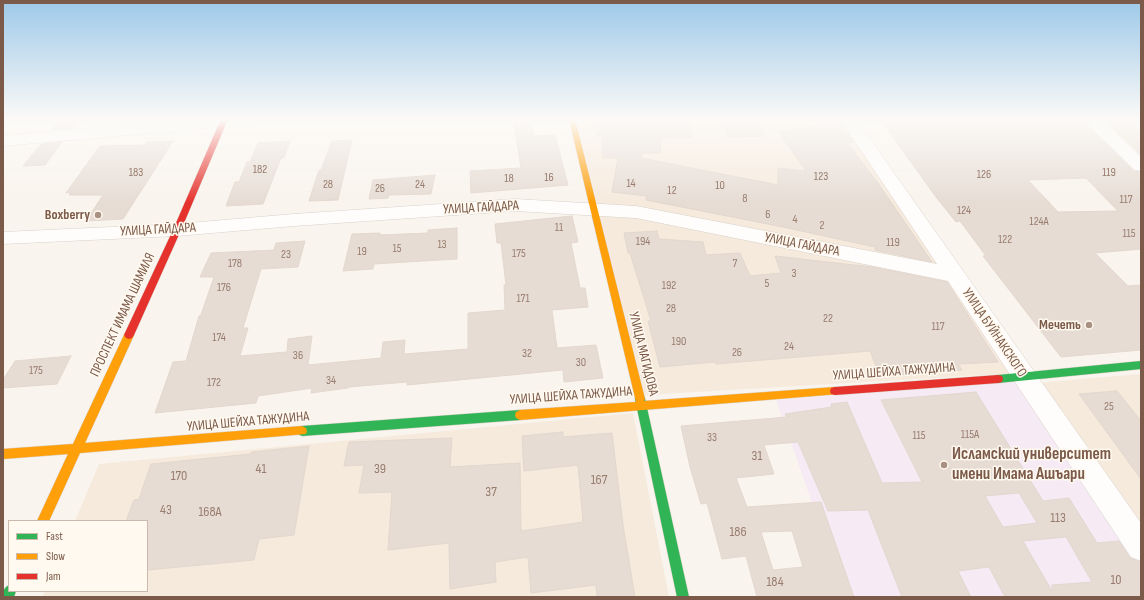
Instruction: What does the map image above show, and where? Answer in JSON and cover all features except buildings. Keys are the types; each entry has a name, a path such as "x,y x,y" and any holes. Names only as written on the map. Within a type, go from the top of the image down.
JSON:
{"main road":[{"name":"ПРОСПЕКТ ИМАМА ШАМИЛЯ","path":"43,520 177,230 213,147"},
{"name":"УЛИЦА МАГИДОВА","path":"579,147 641,405 683,597"},
{"name":"УЛИЦА ШЕЙХА ТАЖУДИНА","path":"3,454 1024,377 1141,365"}],"street":[{"name":"УЛИЦА БУЙНАКСКОГО","path":"867,147 1141,547"},
{"path":"1120,147 1141,166"},
{"name":"УЛИЦА ГАЙДАРА","path":"3,238 177,230 294,220 515,205 594,211 636,212 954,275"}],"shaded area":[{"path":"583,147 862,147 1017,373 645,395"},
{"path":"1141,374 1141,531 1036,383"},
{"name":"Исламский университет имени Имама Ашъари","path":"1022,381 1141,530 1141,597 845,597 776,400"},
{"path":"633,413 669,597 42,597 44,592 148,592 148,520 75,520 99,464"}],"traffic: fast":[{"path":"998,379 1141,365"},
{"path":"640,399 683,597"},
{"path":"302,431 520,415"},
{"path":"7,597 10,592"}],"traffic: slow":[{"path":"579,147 640,399"},
{"path":"43,520 129,335"},
{"path":"520,415 835,391"},
{"path":"3,454 302,431"}],"traffic: jam":[{"path":"129,335 213,147"},
{"path":"835,391 998,379"}],"place":[{"name":"Boxberry","path":"98,215"},
{"name":"Мечеть","path":"1089,325"},
{"name":"Исламский университет имени Имама Ашъари","path":"944,465"}]}
